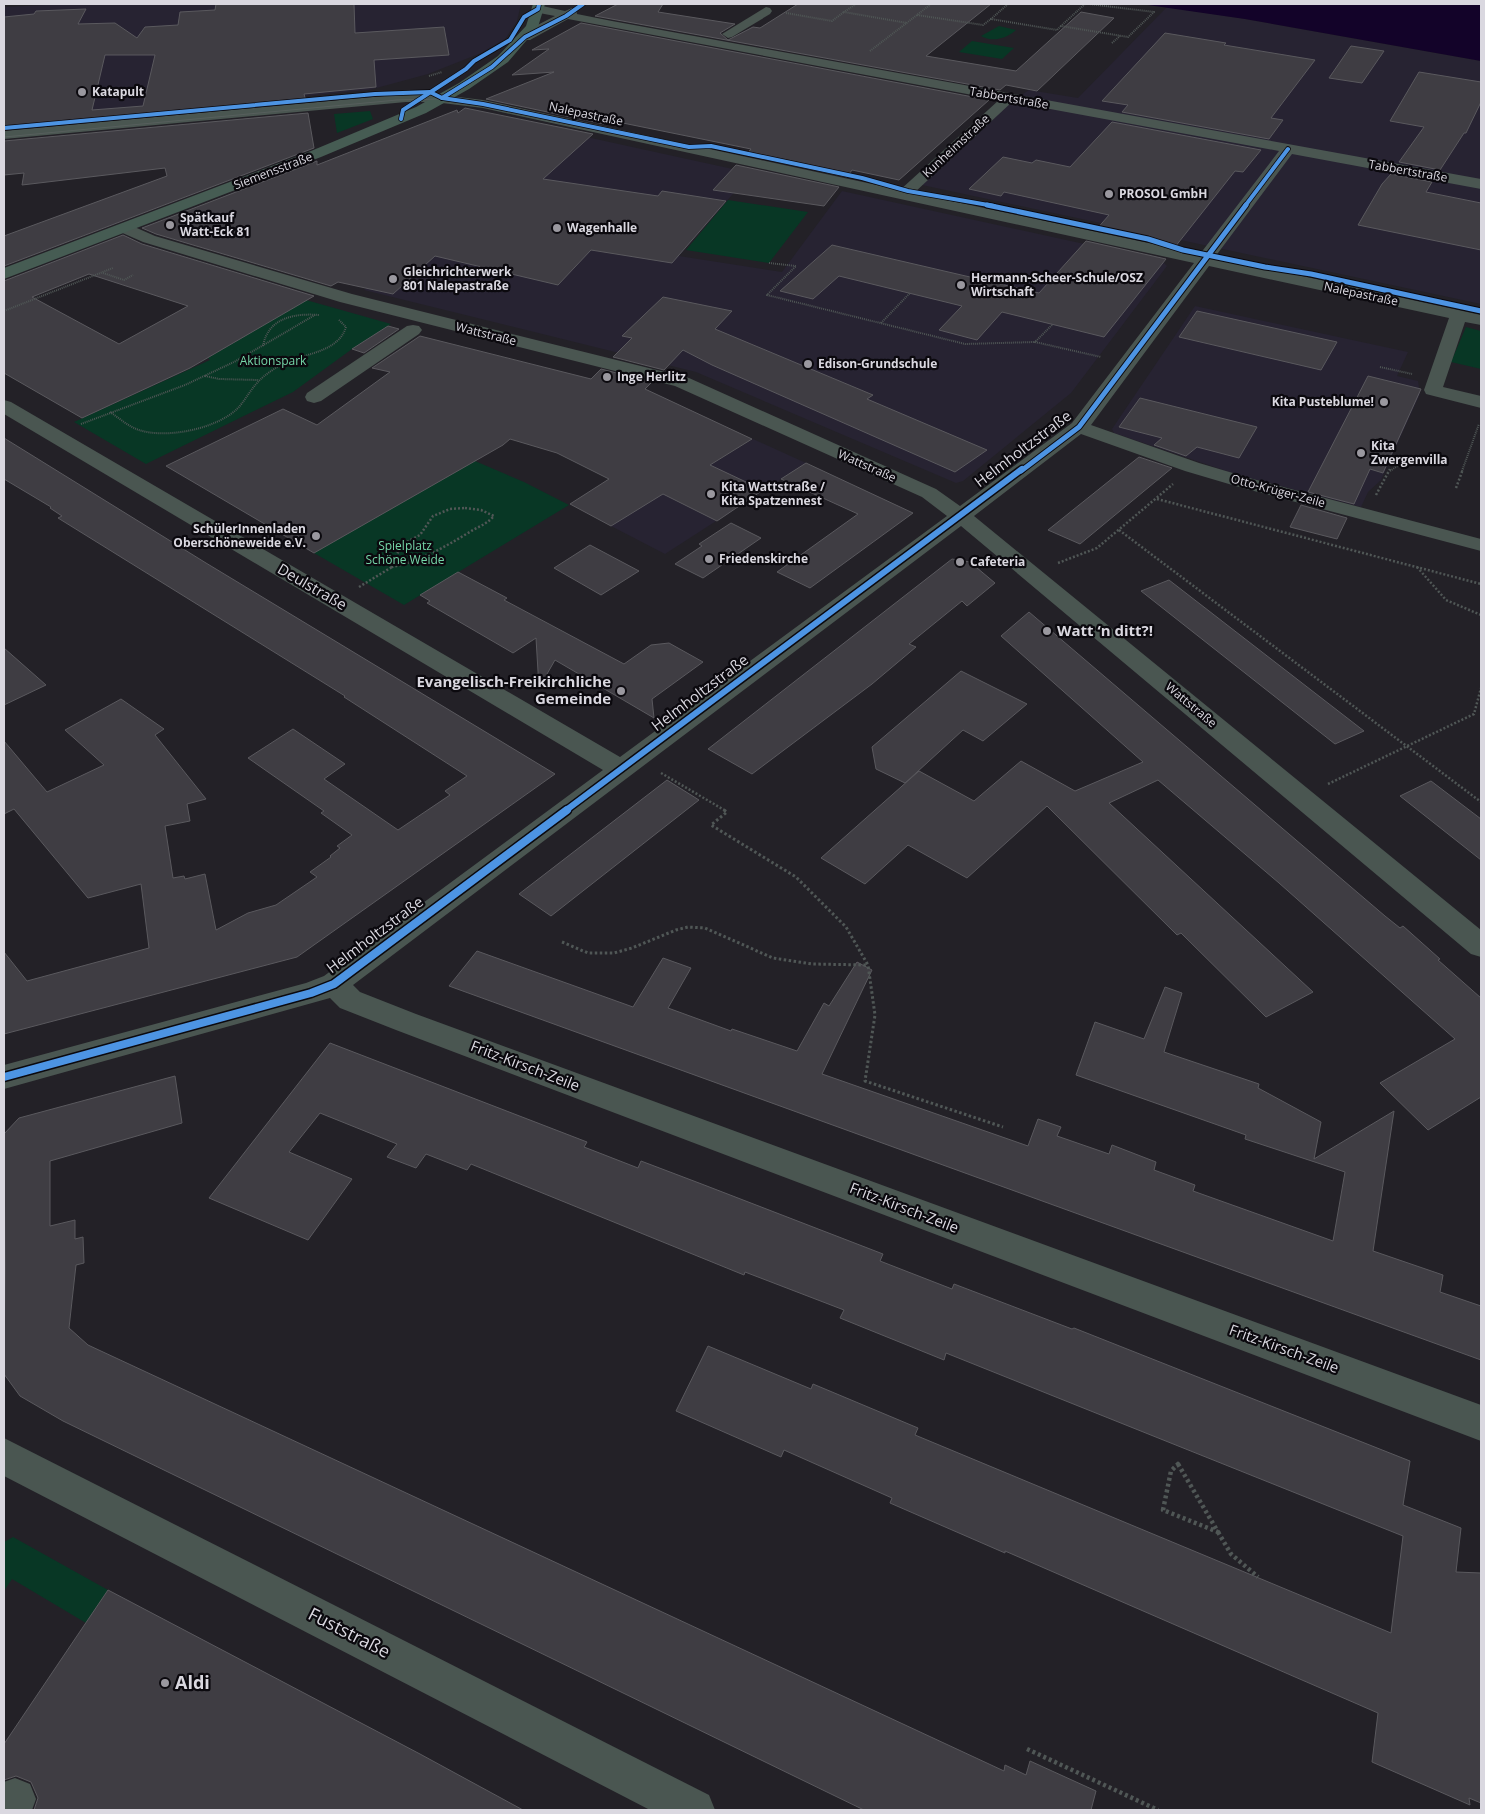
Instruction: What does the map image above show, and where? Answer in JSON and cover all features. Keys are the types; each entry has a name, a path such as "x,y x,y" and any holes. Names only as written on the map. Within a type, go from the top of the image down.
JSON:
{"main road":[{"name":"Siemensstraße","path":"4,274 333,147 412,114 492,68 525,37 535,22 538,6"}],"street":[{"name":"Siemensstraße","path":"525,37 566,16 583,4"},
{"name":"Tabbertstraße","path":"538,6 566,16 1481,184"},
{"path":"728,34 772,11"},
{"name":"Nalepastraße","path":"4,135 400,98 442,98 492,105 1481,320"},
{"name":"Kunheimstraße","path":"904,194 1009,98"},
{"name":"Helmholtzstraße","path":"4,1077 311,993 334,984 1078,427 1288,149"},
{"name":"Wattstraße","path":"124,228 149,239 346,298 682,382 929,493 960,514 1481,946"},
{"path":"1459,315 1433,390 1481,402"},
{"path":"314,397 413,330"},
{"name":"Deulstraße","path":"4,406 621,769"},
{"name":"Otto-Krüger-Zeile","path":"1078,427 1192,467 1481,545"},
{"name":"Fritz-Kirsch-Zeile","path":"334,984 350,1000 406,1022 1481,1423"},
{"name":"Fuststraße","path":"4,1456 694,1810"}],"path":[{"path":"772,11 832,21 856,4"},
{"path":"865,55 931,4"},
{"path":"917,15 983,25 1008,4"},
{"path":"991,19 1057,30 1085,4"},
{"path":"1061,26 1128,37 1154,12 1090,4"},
{"path":"844,12 907,23"},
{"path":"1112,43 1120,36"},
{"path":"427,76 447,70"},
{"path":"770,263 796,266 767,295 965,344 1035,342 1104,358"},
{"path":"102,273 112,268"},
{"path":"4,311 99,272 124,280 134,274"},
{"path":"881,323 910,293"},
{"path":"76,426 204,376 264,346 322,310"},
{"path":"264,346 266,332 275,323 296,316 316,314 325,316"},
{"path":"110,412 136,430 154,434 187,431 218,422 237,409 259,380 283,364 333,345 343,338 346,328 340,320 333,317"},
{"path":"1035,342 1052,324"},
{"path":"1380,368 1437,379"},
{"path":"204,376 219,379 259,380"},
{"path":"1456,488 1481,416"},
{"path":"1372,502 1391,468 1405,461"},
{"path":"1057,564 1097,548 1157,499 1192,467"},
{"path":"1157,499 1481,584"},
{"path":"368,582 392,567 412,563 454,544 468,532 488,523 494,516 476,508 448,510 436,514 427,522 421,534 401,544 392,567"},
{"path":"1120,530 1481,802"},
{"path":"1417,567 1446,600 1481,615"},
{"path":"1320,788 1474,714 1481,688"},
{"path":"657,771 727,812 711,825 796,877 846,927 868,965 875,1015 865,1081 1003,1127"},
{"path":"562,942 588,953 614,952 632,948 676,930 688,927 705,928 773,958 812,964 868,965"},
{"path":"1219,1532 1163,1510 1171,1470 1178,1464 1219,1532 1231,1554 1258,1577"},
{"path":"1027,1749 1158,1810"}],"shaded area":[{"path":"65,4 521,4 517,21 505,39 481,53 428,74 369,90 4,124 4,7"},
{"path":"1141,4 1481,4 1481,61 1245,19"},
{"path":"1167,7 1481,61 1481,304 922,185 1007,105 1029,90 1078,98"},
{"path":"550,129 751,173 679,256 782,272 842,191 1162,261 1167,266 1071,393 963,481 956,483 696,372 364,290"},
{"path":"1195,306 1408,352 1397,376 1418,381 1420,394 1381,480 1368,492 1361,507 1238,475 1114,433 1112,429"},
{"name":"Kita Wattstraße / Kita Spatzennest","path":"753,439 806,463 665,554 611,526"}],"green space":[{"path":"999,26 1016,30 1000,39 990,39 981,36"},
{"path":"972,41 1014,48 1002,59 959,52"},
{"path":"370,111 373,119 337,133 334,114"},
{"path":"728,200 808,212 769,263 686,250"},
{"name":"Aktionspark","path":"306,300 391,324 352,349 293,392 146,464 74,422 210,360 208,358"},
{"path":"1466,327 1481,331 1481,369 1451,362"},
{"name":"Spielplatz Schöne Weide","path":"475,461 524,482 569,505 404,605 314,553"},
{"path":"13,1537 108,1590 86,1623 12,1579 4,1591 4,1542"}],"building":[{"path":"216,4 354,4 355,33 444,27 449,55 374,60 376,87 304,94 306,101 4,129 4,17 34,14 36,11 86,9 78,24 115,23 137,38 145,27 178,25 180,12 215,10","holes":["105,55 155,55 143,106 92,110"]},
{"path":"618,4 663,4 658,12 735,24 720,33 728,40 753,27 760,28 798,4 991,4 926,56 1016,71 1081,12 1114,18 1037,91 1006,85 1000,90 595,16"},
{"path":"581,23 989,100 899,180 852,170 847,177 746,155 751,149 608,120 604,124 486,99 554,72 512,75 549,49 532,50"},
{"path":"1165,33 1315,60 1271,118 1283,120 1269,139 1122,112 1128,105 1102,101"},
{"path":"1351,46 1384,51 1362,83 1329,78"},
{"path":"1419,72 1481,82 1481,102 1466,133 1464,133 1440,170 1399,162 1424,127 1390,121"},
{"path":"465,108 593,134 543,179 658,196 662,191 726,201 672,263 591,250 558,285 435,256 393,294 338,282 331,286 156,234 142,228 317,161 317,165 457,110 458,113"},
{"path":"308,113 314,148 4,266 4,236 167,176 165,168 22,185 24,173 4,175 4,141"},
{"path":"1112,122 1261,150 1243,172 1235,171 1175,247 1096,230 1109,215 1004,192 1001,196 969,189 1003,157 1032,163 1036,160 1070,167"},
{"path":"736,165 839,187 824,206 713,190"},
{"path":"1391,174 1432,182 1426,192 1481,203 1481,250 1358,225 1382,184"},
{"path":"123,235 142,244 314,296 190,368 82,418 4,373 4,281","holes":["89,274 188,306 119,344 32,297"]},
{"path":"1086,241 1166,259 1104,337 1002,312 977,340 939,330 962,306 839,276 813,299 780,291 832,245 1039,293"},
{"path":"663,297 732,311 715,329 873,395 867,399 987,450 955,472 712,365 683,350 664,370 613,357 632,338 622,336"},
{"path":"1197,311 1337,342 1321,370 1179,337"},
{"path":"388,326 399,329 364,353 352,349"},
{"path":"420,336 591,379 601,369 652,382 645,389 752,439 710,465 763,490 717,521 663,494 611,526 570,504 609,479 557,453 510,439 503,445 314,553 166,466 283,409 317,425 390,372 372,368"},
{"path":"1368,376 1421,389 1383,473 1370,469 1354,504 1308,492"},
{"path":"1140,398 1257,427 1239,458 1197,447 1186,456 1154,445 1162,438 1119,427"},
{"path":"4,438 206,563 555,774 297,957 4,1034 4,952 27,981 149,948 141,884 88,898 14,809 4,814 4,741 47,792 104,765 65,730 121,699 164,729 155,735 206,799 187,804 190,821 165,826 173,878 184,876 185,879 205,874 216,930 248,913 276,905 317,877 310,872 331,857 340,848 337,846 352,835 321,813 324,811 248,758 293,729 345,764 324,779 398,830 450,795 445,791 467,776 345,696 58,518 62,516 51,507 4,479"},
{"path":"1139,457 1172,468 1080,544 1048,530"},
{"path":"806,463 913,513 810,588 777,572 858,514 781,479"},
{"path":"1301,505 1347,518 1337,539 1290,527"},
{"path":"731,523 761,538 703,578 675,564 702,546 699,544"},
{"path":"590,545 639,571 601,595 554,568"},
{"path":"952,559 970,562 995,583 967,606 962,601 909,644 916,647 872,684 752,774 708,749"},
{"path":"458,572 507,598 504,600 624,664 651,645 669,643 703,662 652,699 654,718 555,660 539,688 536,638 513,653 427,603 430,601 420,595"},
{"path":"1169,580 1364,731 1335,744 1141,591"},
{"path":"1029,612 1385,916 1400,928 1403,926 1481,998 1481,1097 1428,1130 1380,1083 1455,1039 1279,883 1158,780 1109,803 1313,992 1266,1017 1181,933 1177,935 1047,806 967,878 908,845 865,884 821,858 919,771 974,801 1021,761 1075,791 1143,762 1001,636"},
{"path":"4,648 46,685 4,705"},
{"path":"961,671 1027,704 983,741 963,730 905,783 876,769 872,747"},
{"path":"667,780 699,800 551,916 519,894"},
{"path":"1431,781 1481,819 1481,860 1400,796"},
{"path":"477,951 633,1007 663,958 691,968 668,1008 731,1031 732,1029 797,1051 824,1003 829,1006 857,962 872,970 822,1074 1028,1146 1038,1119 1061,1127 1057,1136 1109,1154 1112,1145 1156,1162 1154,1170 1195,1185 1193,1191 1333,1241 1345,1172 1245,1139 1246,1135 1076,1075 1095,1022 1144,1039 1165,987 1182,993 1164,1052 1259,1084 1258,1088 1321,1122 1314,1159 1394,1111 1373,1251 1443,1275 1440,1292 1481,1306 1481,1360 449,986"},
{"path":"330,1043 587,1142 584,1147 638,1168 641,1161 699,1183 883,1254 880,1261 952,1289 954,1284 1072,1329 1074,1328 1410,1461 1403,1505 1461,1528 1456,1572 1481,1573 1481,1803 1469,1798 1470,1805 1372,1762 1378,1713 890,1503 892,1498 784,1450 781,1457 676,1411 708,1346 811,1389 813,1384 918,1428 915,1435 1391,1633 1403,1536 946,1353 944,1360 840,1318 844,1310 745,1272 744,1275 471,1164 467,1170 426,1154 416,1168 387,1157 397,1144 320,1113 289,1152 352,1179 308,1240 209,1198"},
{"path":"175,1076 182,1123 50,1161 50,1226 75,1220 75,1239 83,1237 84,1263 76,1265 69,1328 88,1345 1004,1771 1005,1765 1026,1775 1030,1761 1096,1791 1091,1810 864,1810 63,1421 20,1396 4,1374 4,1134 19,1118"},
{"name":"Aldi","path":"108,1590 523,1810 34,1810 38,1798 31,1782 16,1776 4,1780 4,1744"}],"tram line":[{"path":"4,137 397,100 440,99 490,106 674,144"}],"cycle path":[{"path":"401,119 403,110 466,69 474,61 510,40 524,17 538,9 539,4"},
{"path":"442,98 492,67 525,37 566,16 583,4"},
{"path":"4,128 375,94 430,92 442,98 483,104 689,147 711,146 862,178 908,191 1008,209 1148,239 1183,250 1265,267 1311,274 1481,311"},
{"path":"4,1077 311,993 334,984 1079,427 1288,149"}],"place":[{"name":"Katapult","path":"82,92"},
{"name":"PROSOL GmbH","path":"1109,194"},
{"name":"Spätkauf Watt-Eck 81","path":"170,225"},
{"name":"Wagenhalle","path":"557,228"},
{"name":"Gleichrichterwerk 801 Nalepastraße","path":"393,279"},
{"name":"Hermann-Scheer-Schule/OSZ Wirtschaft","path":"961,285"},
{"name":"Edison-Grundschule","path":"808,364"},
{"name":"Inge Herlitz","path":"607,377"},
{"name":"Kita Pusteblume!","path":"1384,402"},
{"name":"Kita Zwergenvilla","path":"1361,453"},
{"name":"Kita Wattstraße / Kita Spatzennest","path":"711,494"},
{"name":"SchülerInnenladen Oberschöneweide e.V.","path":"316,536"},
{"name":"Friedenskirche","path":"709,559"},
{"name":"Cafeteria","path":"960,562"},
{"name":"Watt ‘n ditt?!","path":"1047,631"},
{"name":"Evangelisch-Freikirchliche Gemeinde","path":"621,691"},
{"name":"Aldi","path":"165,1683"}]}
